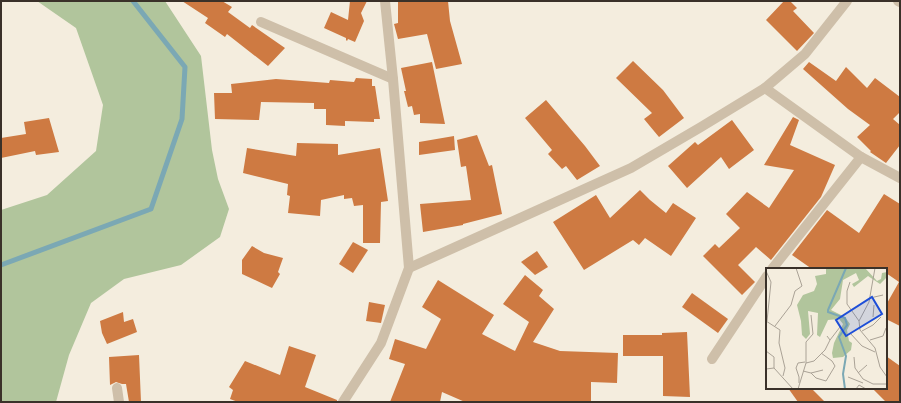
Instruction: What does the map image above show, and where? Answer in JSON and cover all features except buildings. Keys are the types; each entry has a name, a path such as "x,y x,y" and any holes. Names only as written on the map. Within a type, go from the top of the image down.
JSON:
{"street":[{"path":"343,402 381,343 409,268 385,1"},
{"path":"409,268 631,168 765,88 806,54 847,1"},
{"path":"261,22 393,79"},
{"path":"765,88 861,157 900,178"},
{"path":"773,268 861,157"},
{"path":"712,359 766,278"},
{"path":"117,388 119,402"}],"green space":[{"path":"37,1 165,1 201,56 212,150 218,179 229,209 220,237 181,265 124,279 91,303 69,355 56,402 1,402 1,210 47,195 96,151 103,105 76,28"}],"waterway":[{"path":"1,265 151,209 182,119 185,67 133,1"}]}
